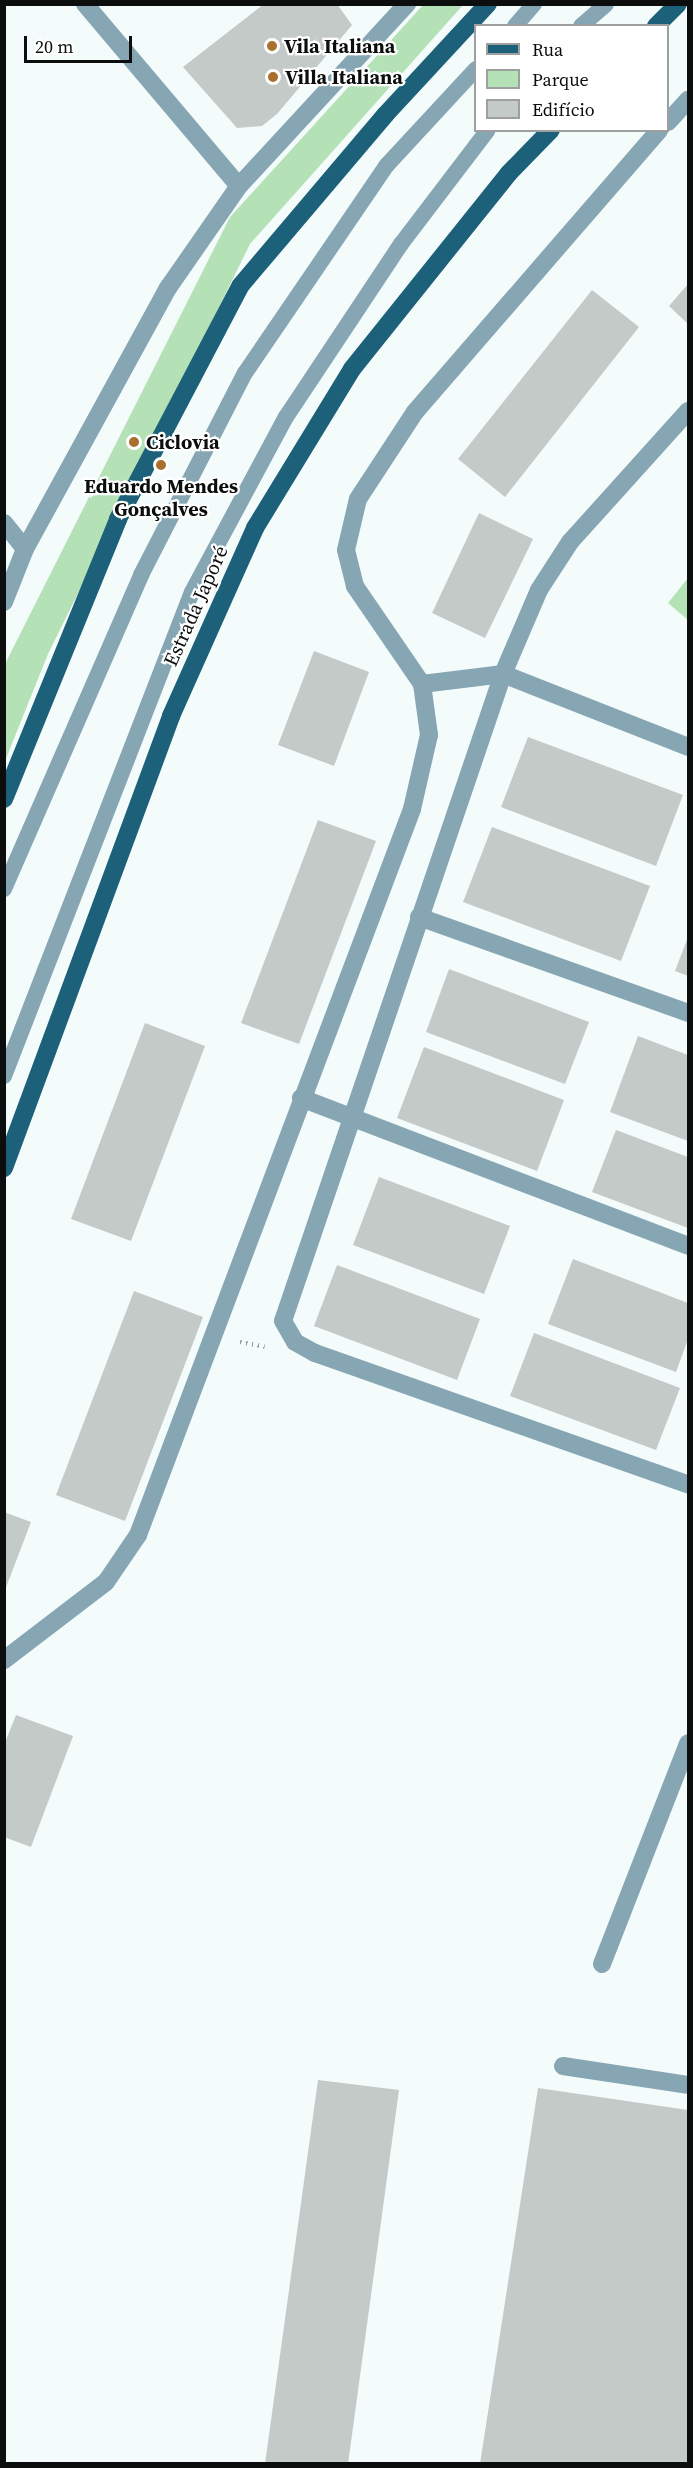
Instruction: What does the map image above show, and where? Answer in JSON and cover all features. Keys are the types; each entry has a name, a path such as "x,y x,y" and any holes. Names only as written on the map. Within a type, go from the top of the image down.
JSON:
{"main road":[{"path":"4,799 118,519 242,285 386,114 488,4"},
{"path":"658,24 678,4"},
{"name":"Estrada Japoré","path":"4,1168 171,716 255,528 352,369 509,173 549,132"}],"street":[{"path":"85,4 239,186"},
{"path":"4,602 25,549 168,288 239,186 408,4"},
{"path":"669,121 688,100"},
{"path":"4,1660 106,1582 138,1535 301,1098 412,809 429,735 422,684 355,586 346,550 358,499 415,412 657,132"},
{"path":"688,411 570,542 539,590 503,674 288,1298 283,1321 295,1342 315,1353 688,1484"},
{"path":"4,523 25,549"},
{"path":"422,684 503,674 688,747"},
{"path":"419,917 688,1013"},
{"path":"301,1098 688,1246"},
{"path":"602,1964 688,1743"},
{"path":"563,2066 688,2085"}],"lane":[{"path":"517,24 534,4"},
{"path":"583,24 606,4"},
{"path":"4,889 141,575 245,373 387,165 474,71"},
{"path":"4,1076 192,592 286,417 401,244 486,132"}],"path":[{"path":"213,1335 260,1346 295,1342"}],"green space":[{"name":"Ciclovia","path":"423,5 463,5 250,244 48,654 5,761 5,664 230,217"},
{"path":"688,578 688,620 668,603"}],"building":[{"name":"Vila Italiana","path":"264,4 337,4 352,25 277,114 262,126 237,128 183,67"},
{"path":"688,284 688,324 669,306"},
{"path":"592,290 639,327 505,497 458,459"},
{"path":"479,513 533,539 485,638 432,613"},
{"path":"314,651 369,672 334,766 278,745"},
{"path":"528,737 683,795 656,866 501,807"},
{"path":"318,820 376,841 299,1044 241,1023"},
{"path":"492,827 650,886 621,961 463,902"},
{"path":"688,937 688,976 675,971"},
{"path":"449,969 589,1022 565,1084 426,1032"},
{"path":"145,1023 205,1046 131,1241 71,1219"},
{"path":"638,1036 688,1055 688,1141 610,1112"},
{"path":"424,1047 564,1100 537,1171 397,1118"},
{"path":"616,1130 688,1157 688,1228 592,1192"},
{"path":"379,1177 510,1226 484,1294 353,1245"},
{"path":"573,1259 688,1303 688,1339 676,1372 548,1324"},
{"path":"337,1265 480,1319 457,1380 314,1326"},
{"path":"134,1291 203,1317 125,1521 56,1495"},
{"path":"534,1333 680,1388 656,1450 510,1396"},
{"path":"4,1512 31,1522 5,1590 4,1590"},
{"path":"16,1715 73,1736 31,1847 4,1837 4,1745"},
{"path":"318,2080 399,2090 348,2464 265,2464"},
{"path":"538,2088 688,2110 688,2464 480,2464"}],"place":[{"name":"Vila Italiana","path":"272,46"},
{"name":"Villa Italiana","path":"273,77"},
{"name":"Ciclovia","path":"134,442"},
{"name":"Eduardo Mendes Gonçalves","path":"161,465"}]}
